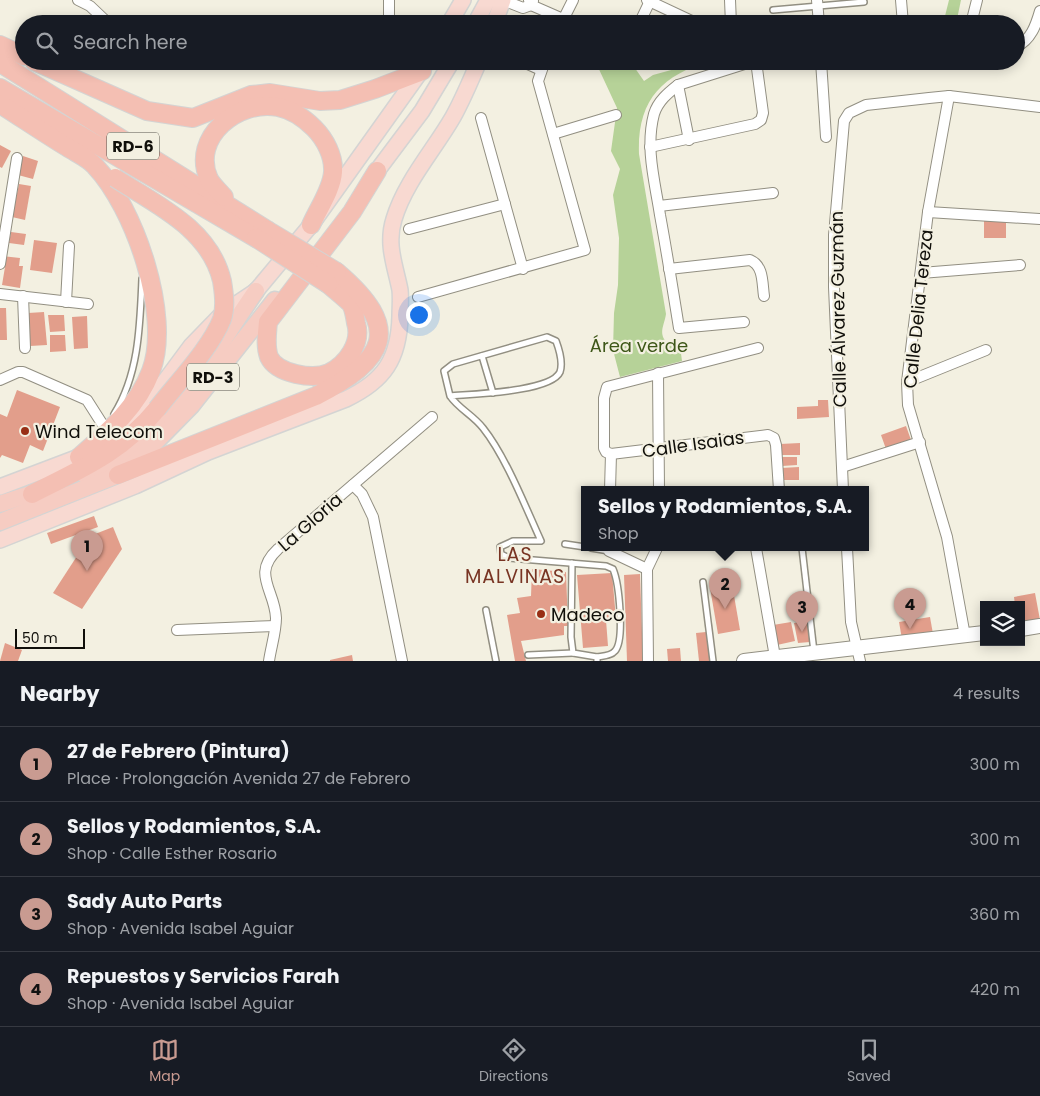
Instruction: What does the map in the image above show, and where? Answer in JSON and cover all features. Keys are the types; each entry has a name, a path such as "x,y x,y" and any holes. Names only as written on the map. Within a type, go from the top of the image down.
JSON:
{"highway":[{"path":"0,45 15,52"},
{"name":"RD-6","path":"0,63 235,210 262,234"},
{"path":"54,70 147,111 193,118 226,104 260,94 270,93 320,102 340,100 375,89 416,70"},
{"name":"RD-6","path":"0,88 262,234 332,278"},
{"path":"0,104 184,223 211,251 219,269 223,287 224,304 222,318 214,334 140,430 125,443 102,458 32,494"},
{"path":"235,210 209,180 205,166 206,147 214,130 241,111 258,106 278,107 296,112 307,121 321,134 330,152 333,172 311,225"},
{"path":"79,457 106,429 124,416 142,390 152,369 156,344 154,308 149,275 143,256 132,225 116,192 94,164"},
{"path":"332,278 352,306 358,328 358,339 352,352 328,373 296,375 282,368 270,358 266,339 268,322 352,212 377,172"},
{"name":"RD-3","path":"0,522 118,475 158,443 191,406 377,172"},
{"path":"118,475 316,396 342,382 365,366 374,353 379,339 376,318 359,291 332,278"},
{"name":"RD-3","path":"0,504 98,469 137,445 168,413 189,387 256,291"},
{"path":"208,452 269,414"}],"main road":[{"path":"455,15 463,0"},
{"path":"480,15 488,0"},
{"path":"497,15 503,0"},
{"name":"RD-3","path":"0,487 79,457 104,444 124,428 148,404 191,346 222,313 256,291 311,225 422,70"},
{"name":"RD-3","path":"377,172 422,111 447,70"},
{"path":"0,540 135,486 208,452 346,399 363,391 385,370 397,345 400,323 400,291 391,254 390,238 394,218 402,199 453,116 475,70"},
{"path":"1025,628 1040,626"},
{"path":"744,661 814,653 858,655 980,634"}],"street":[{"path":"78,0 94,3 103,15"},
{"path":"389,0 389,15"},
{"path":"503,0 523,8 531,2 551,15"},
{"path":"566,15 573,0"},
{"path":"730,0 731,15"},
{"path":"901,0 902,15"},
{"path":"974,15 977,0"},
{"path":"643,15 648,1 678,15"},
{"path":"1025,42 1031,35 1040,11"},
{"path":"418,297 585,250 538,81 541,70"},
{"path":"718,70 678,85 660,101 654,113 650,147 652,174 679,328 744,322"},
{"path":"650,147 755,124 761,120 763,113 756,70"},
{"path":"822,70 826,137"},
{"path":"678,85 688,140"},
{"name":"Calle Álvarez Guzmán","path":"843,486 834,235 844,121 849,113 866,105 949,96 1040,107"},
{"name":"Calle Delia Tereza","path":"949,96 928,212 908,382 908,405 947,537 965,636"},
{"path":"553,134 616,115"},
{"path":"481,118 523,269"},
{"path":"0,264 17,158"},
{"path":"659,206 773,193"},
{"path":"409,229 505,204"},
{"path":"928,212 1040,219"},
{"path":"66,302 69,246"},
{"path":"669,269 750,260 758,266 761,272 764,296"},
{"path":"921,273 1020,265"},
{"path":"0,294 88,304"},
{"path":"23,296 25,348"},
{"path":"610,486 611,454 606,452 604,448 605,389 658,373 758,348"},
{"path":"908,382 986,350"},
{"path":"0,380 18,372 31,375 88,400 106,429"},
{"path":"658,373 659,486"},
{"name":"La Gloria","path":"269,661 275,626 274,608 266,582 266,562 278,549 432,417"},
{"name":"Calle Isaias","path":"611,454 660,450 764,435 774,438 777,448 779,486"},
{"path":"842,467 920,442"},
{"path":"353,485 362,494 372,517 402,661"},
{"path":"613,551 647,569"},
{"path":"648,661 647,569 656,551"},
{"path":"757,551 775,657"},
{"path":"847,551 851,622 858,655"},
{"path":"177,630 275,626"}],"lane":[{"path":"773,10 818,3 864,2"},
{"path":"450,396 493,393 553,380 560,372 559,348 556,341 547,337 453,364 444,371 450,396 458,406 476,420 492,442 541,541 507,542 500,547 501,554 509,558 572,562 606,566 613,569 619,602 620,637 617,649 613,654 597,659 573,653 528,655"},
{"path":"482,356 493,393"},
{"path":"565,544 581,546"},
{"path":"802,551 814,653"},
{"path":"572,562 571,637 573,653"},
{"path":"703,582 712,661"},
{"path":"486,610 496,661"}],"green space":[{"path":"949,0 961,0 958,15 945,15"},
{"name":"Área verde","path":"599,70 636,70 644,81 653,75 671,70 687,70 666,83 656,93 642,119 639,135 639,154 666,314 662,334 669,345 680,346 682,361 620,377 613,350 614,313 618,285 619,238 613,195 620,169 611,151 617,108"}],"building":[{"path":"0,145 11,151 2,168 0,167"},
{"path":"23,156 38,161 33,179 18,175"},
{"path":"19,184 31,186 25,220 12,217"},
{"path":"984,221 1006,221 1006,238 984,238"},
{"path":"11,232 26,234 24,245 9,243"},
{"path":"34,240 57,243 52,273 30,270"},
{"path":"2,256 20,258 19,266 23,266 20,288 2,285 5,267 1,266"},
{"path":"0,308 6,308 7,340 0,340"},
{"path":"44,312 47,345 30,346 28,313"},
{"path":"48,315 64,315 65,331 50,332"},
{"path":"87,316 88,348 74,349 72,317"},
{"path":"50,335 65,335 66,351 50,352"},
{"name":"Wind Telecom","path":"17,390 60,407 43,451 30,445 23,463 2,455 0,458 0,414 7,417"},
{"path":"818,400 828,400 829,417 797,419 797,407 818,406"},
{"path":"906,426 911,440 886,449 881,435"},
{"path":"800,443 800,455 781,455 780,444"},
{"path":"781,457 797,457 797,465 782,466"},
{"path":"799,467 799,480 781,480 781,468"},
{"path":"94,516 98,527 51,544 47,533"},
{"path":"113,527 122,549 82,609 53,593 90,536"},
{"name":"Madeco","path":"532,569 566,572 568,626 564,626 564,635 521,641 526,661 515,661 507,615 520,613 517,598 531,596"},
{"name":"Madeco","path":"612,573 616,619 606,620 608,646 583,648 577,575"},
{"name":"Madeco","path":"640,574 643,661 627,661 624,575"},
{"path":"732,584 740,630 718,634 710,588"},
{"path":"1035,593 1040,620 1025,622 1025,601 1014,601 1014,597"},
{"path":"930,617 933,634 902,639 899,622"},
{"path":"807,621 810,642 798,643 794,623"},
{"path":"791,622 795,641 777,645 773,625"},
{"path":"706,632 711,661 699,661 696,633"},
{"path":"5,643 22,650 18,661 0,661"},
{"path":"680,648 681,661 668,661 667,649"},
{"path":"352,655 353,661 330,661 330,660"}],"place":[{"name":"Wind Telecom","path":"25,431"},
{"name":"27 de Febrero (Pintura)","path":"87,571"},
{"name":"Sellos y Rodamientos, S.A.","path":"725,609"},
{"name":"Madeco","path":"541,614"},
{"name":"Repuestos y Servicios Farah","path":"910,629"},
{"name":"Sady Auto Parts","path":"802,632"}],"district":[{"name":"LAS MALVINAS","path":"515,565"}]}
